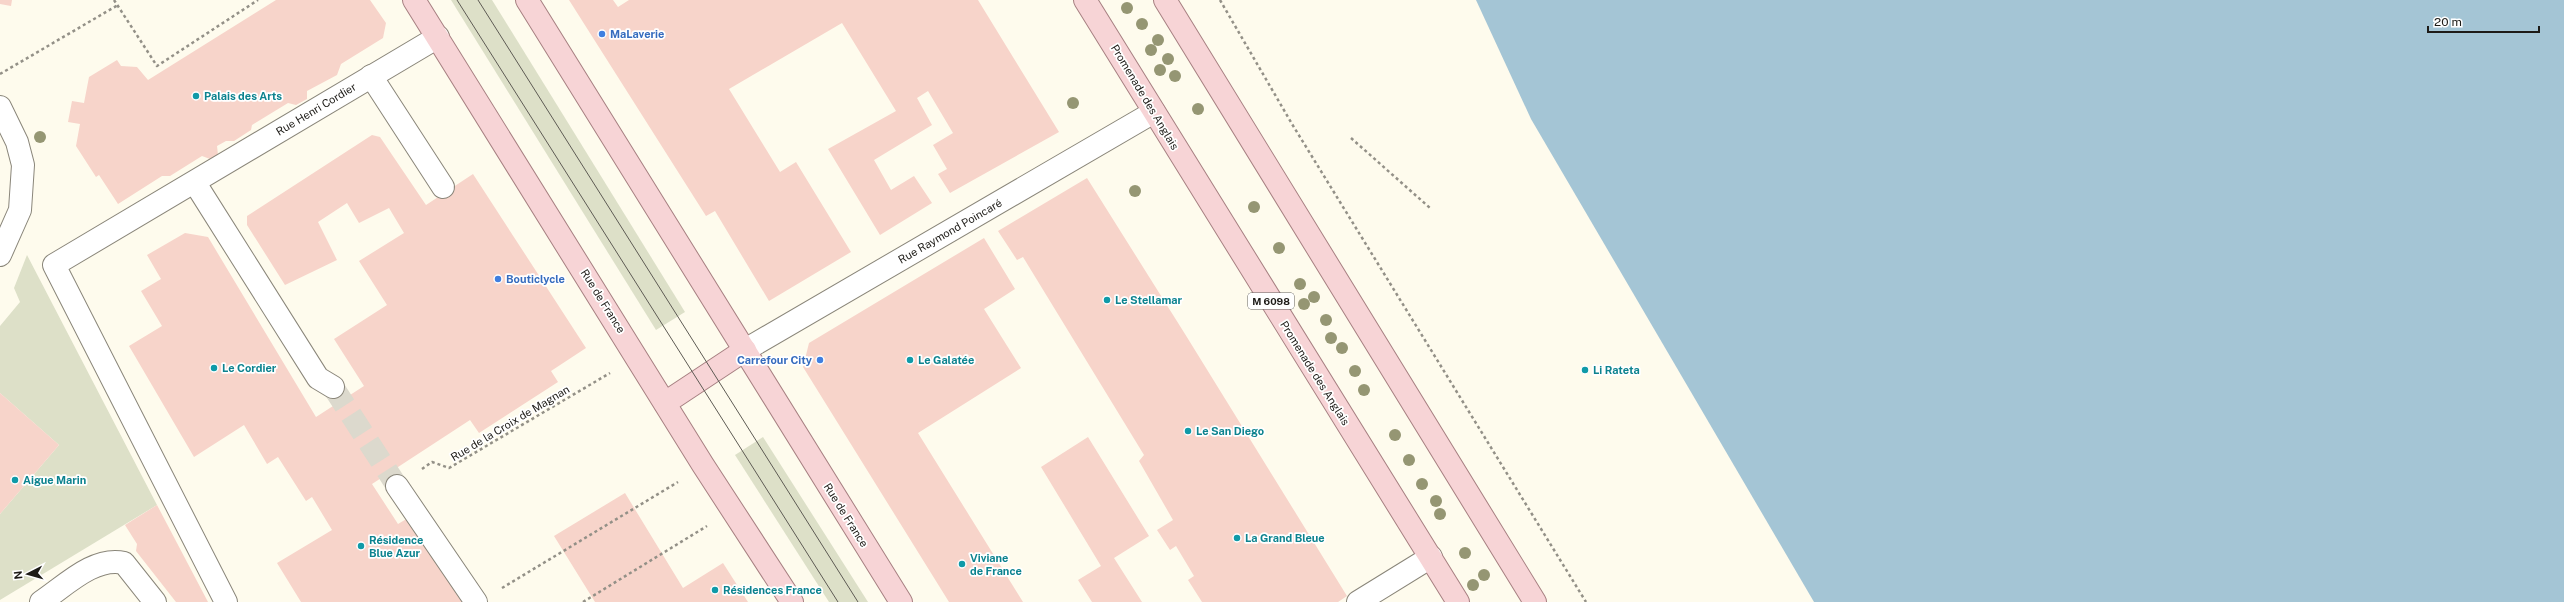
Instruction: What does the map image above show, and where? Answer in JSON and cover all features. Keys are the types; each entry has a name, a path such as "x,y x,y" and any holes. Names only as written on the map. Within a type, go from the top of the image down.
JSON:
{"main road":[{"name":"Rue de France","path":"414,0 665,403 792,602"},
{"name":"Rue de France","path":"527,0 900,602"},
{"name":"Promenade des Anglais","path":"1085,0 1458,602"},
{"path":"1165,0 1535,602"},
{"path":"665,403 745,350"}],"street":[{"name":"Rue Henri Cordier","path":"226,602 54,265 195,183 438,37"},
{"path":"371,76 443,187"},
{"path":"0,108 9,145 23,165 20,210 0,256"},
{"name":"Rue Raymond Poincaré","path":"745,350 1154,112"},
{"path":"195,183 318,378 333,387"},
{"path":"397,486 476,602"},
{"path":"1358,602 1431,557"},
{"path":"41,602 99,564 113,560 124,563 129,568 155,602"}],"path":[{"path":"114,0 157,66 258,0"},
{"path":"1220,0 1292,124 1586,602"},
{"path":"0,74 118,5"},
{"path":"1351,138 1430,208"},
{"name":"Rue de la Croix de Magnan","path":"397,486 432,462 449,468 610,373"},
{"path":"498,590 678,482"},
{"path":"583,602 708,526"}],"green space":[{"path":"451,0 492,0 685,312 656,330"},
{"path":"27,255 157,505 0,600 0,514 59,445 0,393 0,326 20,302 14,288"},
{"path":"763,437 868,602 829,602 735,455"}],"water":[{"path":"1476,0 2564,0 2564,602 1814,602 1531,119"}],"building":[{"path":"0,0 12,0 11,6 0,4"},
{"name":"Palais des Arts","path":"276,0 370,0 386,23 383,38 341,64 337,75 307,91 307,99 296,105 288,103 252,125 251,130 234,141 226,141 217,146 218,155 210,159 202,156 170,176 162,176 118,204 99,175 96,177 76,146 80,124 68,122 72,101 84,103 89,77 117,60 121,66 137,67 148,80"},
{"path":"569,0 613,0 618,7 629,0 978,0 1059,132 950,193 938,174 947,169 933,145 953,133 928,91 917,98 932,125 874,160 891,190 914,176 932,203 880,235 828,149 896,111 842,23 729,89 780,172 796,162 851,252 769,301 715,211 706,216"},
{"path":"372,135 380,137 426,205 473,174 586,348 551,371 558,382 479,433 470,420 372,484 398,524 413,515 467,602 301,602 277,563 332,530 312,497 306,501 278,457 267,464 244,425 194,457 129,346 162,326 141,291 161,279 147,255 185,233 208,237 316,417 364,386 334,339 387,305 359,261 404,233 389,208 359,223 347,203 318,222 337,260 285,285 247,225 247,216"},
{"path":"1087,178 1347,596 1338,602 1202,602 1188,580 1194,576 1176,546 1170,550 1157,530 1173,520 1139,461 1144,455 1023,257 1017,260 998,231"},
{"name":"Le Galatée","path":"984,238 1015,289 984,309 1021,368 918,433 1023,602 949,602 803,367 809,343"},
{"name":"Aigue Marin","path":"0,393 59,445 0,514"},
{"path":"1088,437 1149,536 1114,558 1142,602 1092,602 1078,580 1101,566 1041,467"},
{"path":"625,493 683,588 723,563 748,602 595,602 554,536"},
{"path":"157,505 208,602 176,602 136,551 137,544 125,525"}],"tunnel":[{"path":"333,387 397,486"}],"tram line":[{"path":"457,0 838,602"},
{"path":"478,0 858,602"}],"place":[{"name":"MaLaverie","path":"602,34"},
{"name":"Palais des Arts","path":"196,96"},
{"name":"Bouticlycle","path":"498,279"},
{"name":"Le Stellamar","path":"1107,300"},
{"name":"Carrefour City","path":"820,360"},
{"name":"Le Galatée","path":"910,360"},
{"name":"Le Cordier","path":"214,368"},
{"name":"Li Rateta","path":"1585,370"},
{"name":"Le San Diego","path":"1188,431"},
{"name":"Aigue Marin","path":"15,480"},
{"name":"La Grand Bleue","path":"1237,538"},
{"name":"Résidence Blue Azur","path":"361,546"},
{"name":"Viviane de France","path":"962,564"},
{"name":"Résidences France","path":"715,590"}]}
